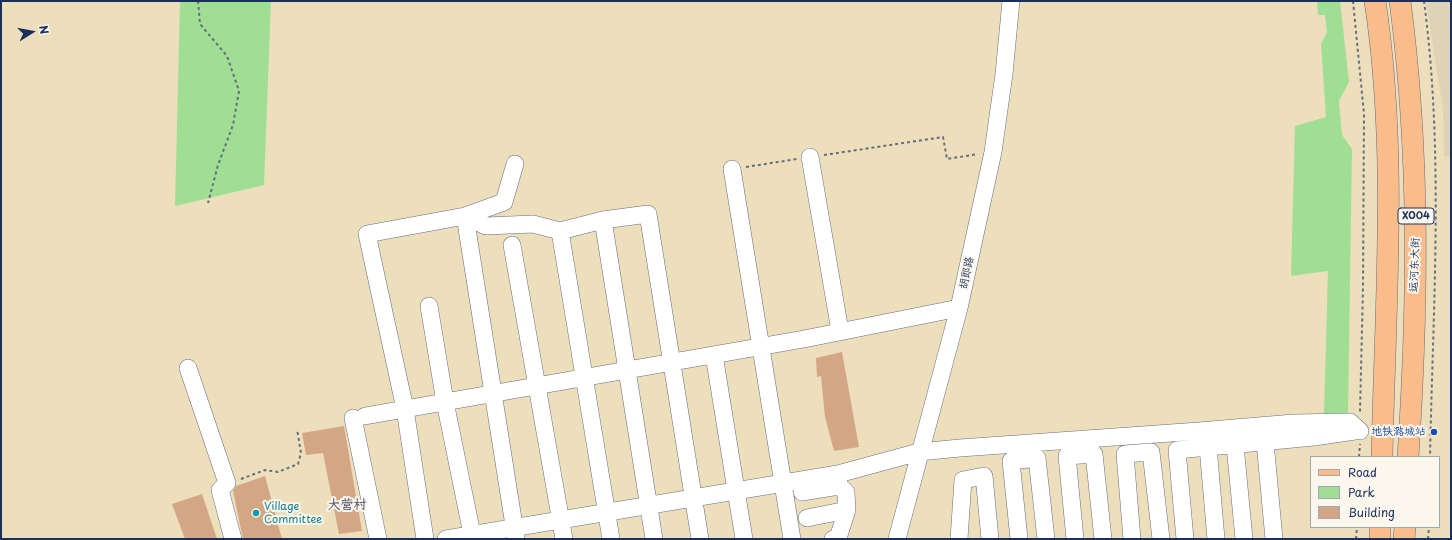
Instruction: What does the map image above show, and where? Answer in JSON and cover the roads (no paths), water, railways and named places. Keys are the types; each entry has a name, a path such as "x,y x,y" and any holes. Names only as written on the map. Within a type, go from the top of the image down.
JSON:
{"main road":[{"name":"X004","path":"1375,1 1388,142 1388,290 1382,456"},
{"name":"运河东大街","path":"1400,1 1412,111 1416,240 1408,456"},
{"path":"1380,528 1380,539"},
{"path":"1404,528 1404,539"}],"street":[{"name":"胡郎路","path":"897,539 919,452 959,308 993,152 1004,74 1011,1"},
{"path":"810,157 840,331"},
{"path":"425,539 405,408 367,234 465,216 504,202 515,164"},
{"path":"732,169 792,539"},
{"path":"465,216 486,226 533,224 560,231 603,220 648,214 700,539"},
{"path":"465,216 515,533"},
{"path":"603,220 654,539"},
{"path":"560,231 611,539"},
{"path":"512,245 564,539"},
{"path":"429,306 445,402 472,537"},
{"path":"378,539 359,417 761,346 959,308"},
{"path":"714,354 744,539"},
{"path":"188,368 226,484 220,490 233,539"},
{"path":"802,492 919,452 1199,432 1294,423 1350,422 1360,431"},
{"path":"1185,539 1177,450 1360,431 1382,432"},
{"path":"1265,442 1274,539"},
{"path":"1235,445 1244,539"},
{"path":"1208,447 1216,539"},
{"path":"1132,539 1125,454 1150,452 1161,539"},
{"path":"1075,539 1067,456 1094,454 1103,539"},
{"path":"1019,539 1011,461 1037,458 1046,539"},
{"path":"959,539 963,480 984,476 990,539"},
{"path":"446,539 515,533 560,520 784,483 838,480"},
{"path":"833,539 838,538 847,510 846,492 838,480"},
{"path":"807,518 847,510"}],"place":[{"name":"地铁潞城站","path":"1434,432"},
{"name":"Village Committee","path":"256,513"}],"district":[{"name":"大营村","path":"347,505"}]}
